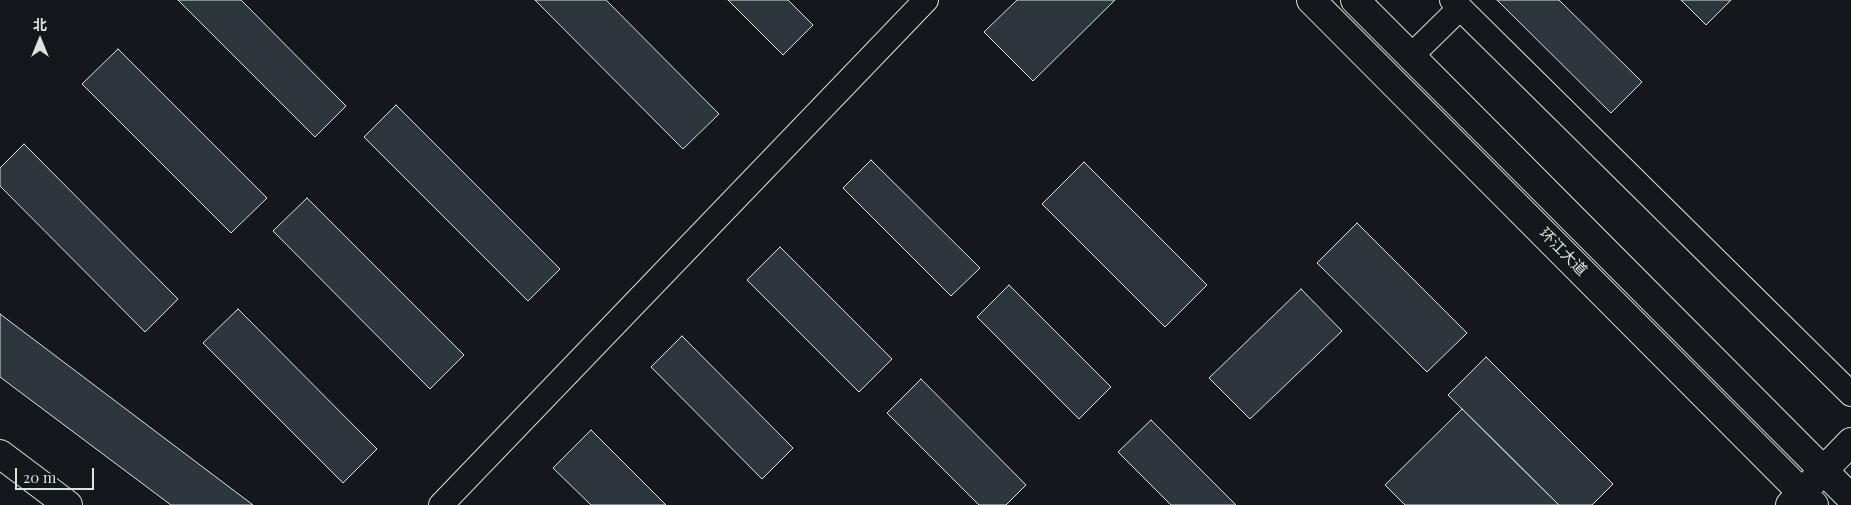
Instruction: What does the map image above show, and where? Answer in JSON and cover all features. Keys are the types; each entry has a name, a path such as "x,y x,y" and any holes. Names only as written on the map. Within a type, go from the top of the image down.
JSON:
{"main road":[{"name":"环江大道","path":"1311,0 1802,501"},
{"name":"环江大道","path":"1355,0 1851,498"},
{"path":"1802,501 1824,471 1851,442"},
{"path":"0,454 68,505"}],"street":[{"path":"441,505 926,0"},
{"path":"1411,56 1456,4 1851,394"}],"building":[{"path":"178,0 241,0 346,106 315,137"},
{"path":"535,0 606,0 719,114 683,149"},
{"path":"728,0 788,0 813,25 783,55"},
{"path":"1017,0 1115,0 1033,81 984,32"},
{"path":"1497,0 1559,0 1642,82 1611,113"},
{"path":"1681,0 1731,0 1706,25"},
{"path":"118,49 267,198 231,233 82,84"},
{"path":"396,105 560,269 528,301 364,137"},
{"path":"24,144 178,299 145,332 0,186 0,168"},
{"path":"871,160 980,268 951,296 843,188"},
{"path":"1084,162 1207,285 1165,327 1042,204"},
{"path":"307,198 464,355 430,389 273,231"},
{"path":"1357,223 1467,333 1427,372 1317,263"},
{"path":"780,247 892,359 859,392 747,280"},
{"path":"1009,285 1111,387 1079,419 977,317"},
{"path":"1301,289 1342,331 1250,419 1209,378"},
{"path":"238,309 377,449 343,483 203,343"},
{"path":"0,314 253,505 171,505 0,377"},
{"path":"682,336 793,448 762,479 651,367"},
{"path":"1486,357 1613,484 1592,505 1559,505 1448,395"},
{"path":"921,379 1026,485 1006,505 979,505 887,413"},
{"path":"1462,409 1559,505 1405,505 1385,485"},
{"path":"1151,420 1236,505 1171,505 1118,452"},
{"path":"591,430 666,505 591,505 553,468"}]}
